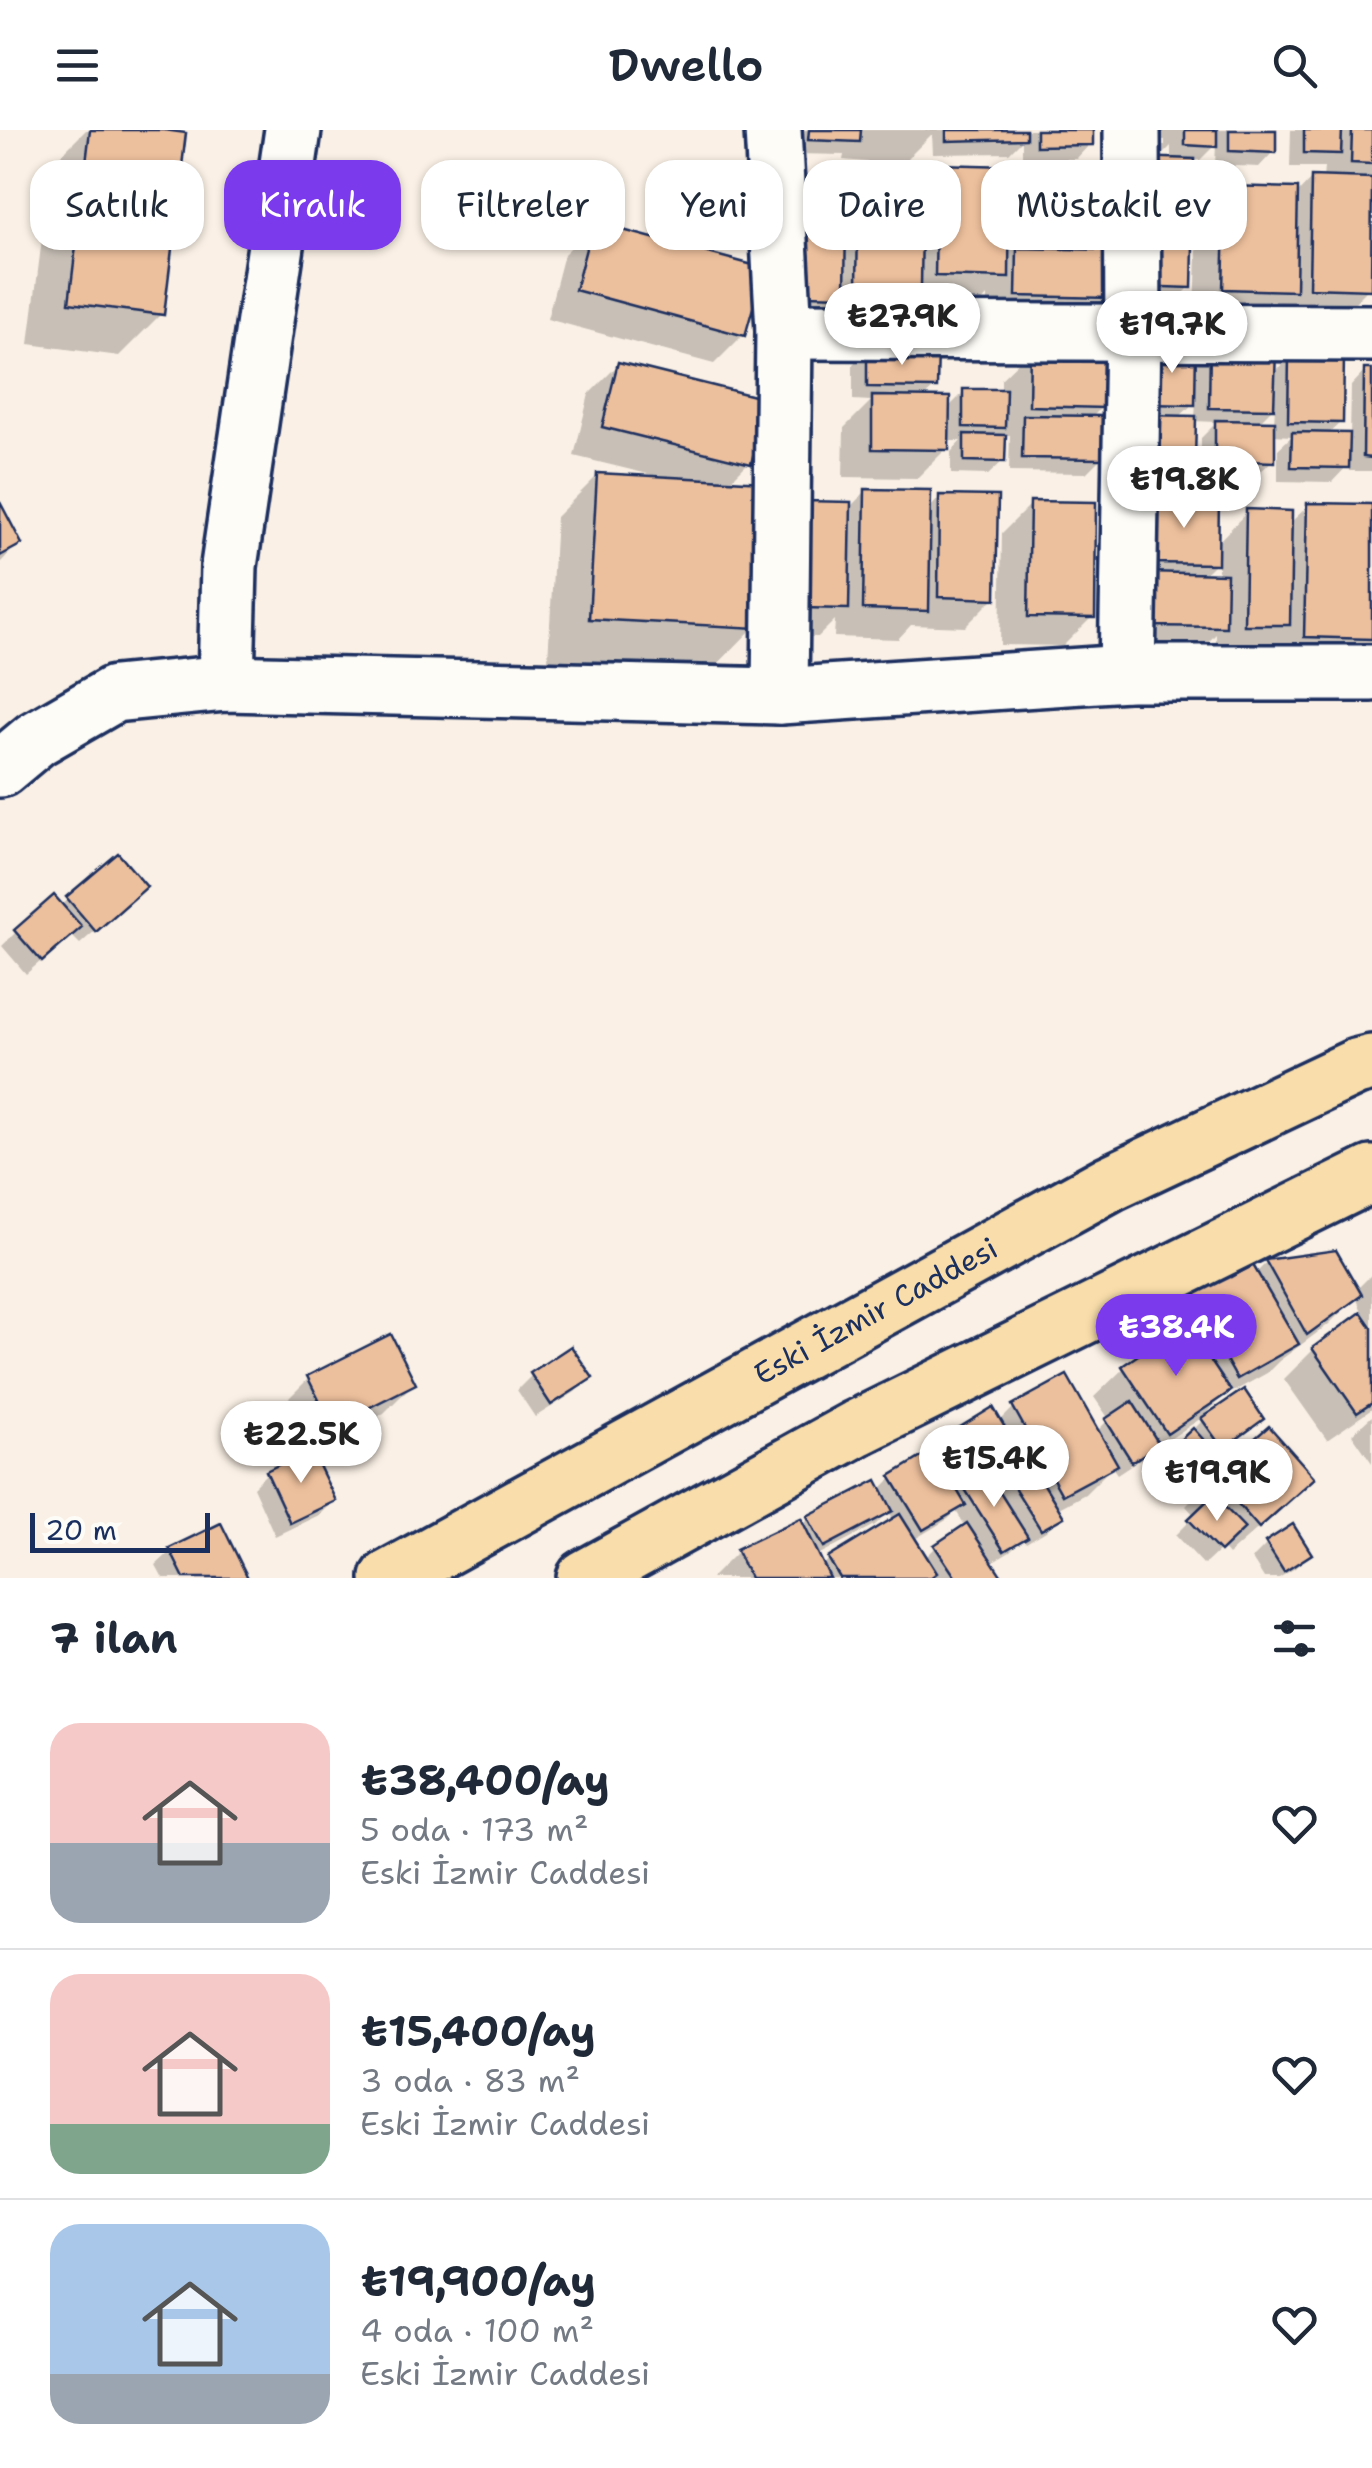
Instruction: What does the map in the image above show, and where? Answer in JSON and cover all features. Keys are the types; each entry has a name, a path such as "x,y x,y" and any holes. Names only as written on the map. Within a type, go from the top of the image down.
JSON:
{"main road":[{"name":"Eski İzmir Caddesi","path":"389,1578 1110,1183 1366,1072"},
{"path":"584,1578 858,1428 1372,1174"}],"street":[{"path":"226,683 229,566 293,130"},
{"path":"773,130 784,331 780,696"},
{"path":"1127,673 1132,130"},
{"path":"784,331 1372,333"},
{"path":"0,769 36,739 114,694 226,683 780,696 1127,673 1372,673"}],"building":[{"path":"90,130 186,133 183,160 86,160"},
{"path":"809,130 861,130 860,142 808,140"},
{"path":"946,130 1026,130 1026,139 946,141"},
{"path":"1036,130 1093,130 1093,145 1036,146"},
{"path":"1185,130 1217,130 1217,147 1185,145"},
{"path":"1229,130 1276,130 1276,153 1229,151"},
{"path":"1304,130 1342,130 1341,154 1304,153"},
{"path":"1352,130 1372,130 1372,164 1351,163"},
{"path":"1136,157 1195,159 1195,160 1136,160"},
{"path":"961,165 981,165 981,250 1009,250 1009,278 935,276 935,250 961,250"},
{"path":"1311,176 1372,178 1371,290 1309,288"},
{"path":"1247,187 1298,188 1296,291 1223,289 1224,250 1247,250"},
{"path":"625,231 645,236 645,250 697,250 764,268 745,336 575,290 586,250 625,250"},
{"path":"75,250 172,250 164,315 69,303"},
{"path":"807,250 846,250 845,296 806,295"},
{"path":"858,250 922,250 921,288 857,286"},
{"path":"1017,250 1112,250 1111,298 1016,296"},
{"path":"1133,250 1193,250 1192,288 1132,286"},
{"path":"1148,346 1196,347 1195,405 1147,404"},
{"path":"867,347 938,349 937,388 867,387"},
{"path":"1030,347 1106,349 1105,408 1029,406"},
{"path":"1210,348 1276,350 1274,409 1209,408"},
{"path":"1289,354 1344,355 1343,423 1288,422"},
{"path":"618,362 766,399 751,464 602,427"},
{"path":"1364,369 1372,369 1372,458 1363,457"},
{"path":"963,389 1006,389 1005,428 963,427"},
{"path":"872,396 950,397 949,450 872,449"},
{"path":"1023,415 1104,416 1103,459 1022,458"},
{"path":"1142,415 1196,416 1195,464 1141,462"},
{"path":"1215,420 1275,421 1275,462 1215,460"},
{"path":"1292,432 1350,433 1349,468 1291,467"},
{"path":"964,434 1006,435 1005,462 964,461"},
{"path":"597,473 764,482 757,628 589,619"},
{"path":"865,489 931,490 929,611 863,609"},
{"path":"939,495 998,496 996,599 938,597"},
{"path":"1151,498 1219,499 1218,564 1150,563"},
{"path":"804,501 851,502 849,609 802,608"},
{"path":"1030,501 1096,502 1095,618 1028,617"},
{"path":"0,502 22,544 0,556"},
{"path":"1307,503 1372,504 1372,639 1304,637"},
{"path":"1246,509 1292,511 1290,625 1244,625"},
{"path":"1146,572 1227,574 1226,627 1145,626"},
{"path":"118,853 147,887 96,932 66,897"},
{"path":"54,895 82,927 42,962 14,930"},
{"path":"1336,1250 1362,1295 1307,1335 1265,1260"},
{"path":"1253,1265 1299,1344 1237,1379 1187,1291 1227,1268 1232,1277"},
{"path":"1361,1312 1372,1328 1372,1403 1357,1413 1312,1348"},
{"path":"1185,1323 1231,1391 1167,1434 1122,1366"},
{"path":"391,1334 416,1384 332,1426 307,1376"},
{"path":"571,1346 593,1378 551,1405 530,1373"},
{"path":"1067,1375 1118,1465 1062,1495 1012,1405"},
{"path":"1244,1389 1264,1419 1223,1449 1201,1418"},
{"path":"1132,1401 1159,1444 1132,1462 1105,1419"},
{"path":"993,1407 1010,1436 955,1468 939,1440"},
{"path":"1269,1426 1315,1478 1259,1528 1213,1475"},
{"path":"1193,1428 1221,1459 1205,1472 1178,1442"},
{"path":"1020,1445 1064,1517 1041,1530 997,1460"},
{"path":"311,1449 336,1501 290,1523 266,1471"},
{"path":"933,1450 966,1505 923,1530 890,1476"},
{"path":"985,1469 1028,1537 1004,1551 961,1483"},
{"path":"877,1480 893,1511 824,1547 807,1516"},
{"path":"1213,1495 1245,1528 1220,1552 1188,1519"},
{"path":"900,1514 937,1573 930,1578 840,1578 828,1558"},
{"path":"801,1518 830,1578 750,1578 736,1549"},
{"path":"221,1523 248,1578 184,1578 169,1548"},
{"path":"967,1523 1001,1575 996,1578 956,1578 934,1545"},
{"path":"1293,1524 1312,1554 1284,1572 1265,1542"}]}
